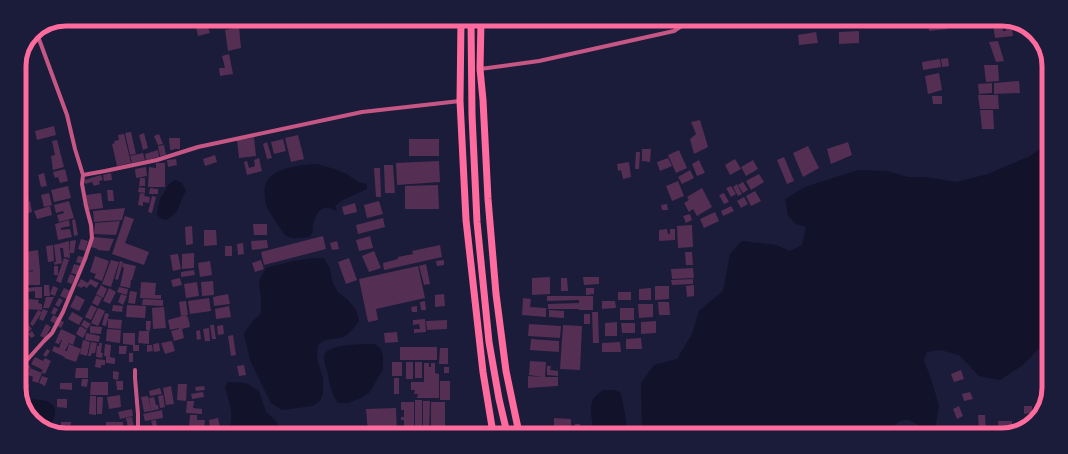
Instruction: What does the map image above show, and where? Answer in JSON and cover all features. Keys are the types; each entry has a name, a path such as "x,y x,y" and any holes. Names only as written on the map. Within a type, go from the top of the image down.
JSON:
{"highway":[{"path":"461,26 460,101 466,220 483,372 493,428"},
{"path":"472,26 472,115 478,229 489,342 506,428"},
{"path":"481,26 480,69 496,294 506,371 518,428"}],"street":[{"path":"480,69 539,61 674,31 682,26"},
{"path":"26,361 52,333 63,312 92,238 92,225 86,206 82,184 83,174 67,115 38,38"},
{"path":"83,174 157,160 198,147 362,112 460,101"},
{"path":"135,370 138,428"}],"shaded area":[{"path":"1042,148 1042,345 1023,365 1000,380 979,376 959,355 941,350 927,352 924,360 939,406 935,428 920,428 918,425 911,421 903,420 892,428 642,428 641,383 654,365 677,359 692,334 699,311 723,291 730,254 742,241 776,245 790,251 802,245 806,227 796,224 788,216 785,199 805,187 858,170 887,171 908,177 925,177 956,182 988,174 1028,157"},
{"path":"318,164 347,174 358,182 367,184 367,189 341,201 335,206 337,211 330,208 320,210 315,218 310,237 296,238 286,236 266,205 265,187 268,179 274,174 291,167"},
{"path":"175,180 182,183 186,191 175,214 166,220 160,218 157,214 160,199 169,184"},
{"path":"324,258 330,268 332,281 338,292 348,300 356,310 359,321 345,336 321,342 318,345 317,359 323,378 323,393 320,401 312,406 282,410 271,403 266,393 250,360 244,334 251,323 261,313 259,281 266,268 293,261"},
{"path":"375,344 380,348 383,355 383,369 370,392 361,398 348,403 338,403 331,389 324,356 326,352 335,348"},
{"path":"228,382 246,383 259,391 266,412 277,422 278,428 230,428 231,409 225,388"},
{"path":"603,390 614,390 620,392 627,428 593,428 591,406 592,401"},
{"path":"32,399 47,401 54,406 55,414 53,420 48,424 46,423 36,414 29,402"}],"building":[{"path":"196,26 208,26 210,33 198,36"},
{"path":"928,26 948,26 948,29 929,31"},
{"path":"952,26 963,27 952,28"},
{"path":"993,26 1002,26 1003,31 1006,31 1005,26 1012,28 1013,36 995,38"},
{"path":"239,27 241,48 228,51 225,30"},
{"path":"859,31 859,43 839,44 839,32"},
{"path":"816,32 818,43 799,45 798,35"},
{"path":"998,41 1004,61 996,62 989,42"},
{"path":"229,54 233,74 220,76 219,68 225,68 222,56"},
{"path":"948,58 949,66 942,67 941,59"},
{"path":"940,59 941,67 923,70 922,62"},
{"path":"984,65 998,65 999,81 986,82"},
{"path":"939,73 942,90 928,94 925,76"},
{"path":"1019,81 1020,93 994,94 994,83"},
{"path":"992,83 992,93 979,94 978,84"},
{"path":"978,95 998,95 999,109 980,109"},
{"path":"932,96 942,96 942,104 933,104"},
{"path":"980,110 993,110 994,129 982,129"},
{"path":"700,120 708,147 694,154 690,139 696,134 691,122"},
{"path":"54,126 56,135 37,140 35,131"},
{"path":"131,132 136,154 130,155 125,133"},
{"path":"144,133 148,148 143,150 139,135"},
{"path":"124,134 131,163 117,166 112,144 115,143 114,141 119,140 118,135"},
{"path":"159,134 163,144 158,145 154,136"},
{"path":"298,135 304,159 291,162 285,138"},
{"path":"169,138 180,138 180,149 170,150"},
{"path":"254,138 256,156 239,158 237,140"},
{"path":"283,139 286,151 274,154 271,142"},
{"path":"409,139 439,139 439,156 409,156"},
{"path":"57,140 64,167 53,170 51,156 55,155 52,141"},
{"path":"267,142 272,158 267,159 263,144"},
{"path":"848,142 852,155 831,164 827,149"},
{"path":"164,145 166,155 160,156 158,146"},
{"path":"808,146 819,168 803,177 793,153"},
{"path":"642,149 651,149 650,162 642,161"},
{"path":"158,150 159,157 146,160 145,154"},
{"path":"679,150 687,168 676,173 668,155"},
{"path":"636,152 640,152 639,169 635,169"},
{"path":"143,153 145,160 132,163 130,156"},
{"path":"215,155 217,162 205,166 203,159"},
{"path":"784,157 794,181 787,184 777,160"},
{"path":"259,158 262,171 247,175 244,162 247,161 249,168 255,166 254,160"},
{"path":"668,158 672,166 660,171 657,162"},
{"path":"176,159 177,165 168,167 167,160"},
{"path":"735,159 741,169 730,175 725,165"},
{"path":"699,160 705,173 697,176 692,164"},
{"path":"753,160 758,169 746,176 741,167"},
{"path":"439,161 440,182 397,185 396,163"},
{"path":"629,162 631,177 623,179 621,170 618,171 617,164"},
{"path":"156,163 165,163 165,187 148,187 149,167 156,168"},
{"path":"384,165 393,165 395,193 385,193"},
{"path":"146,167 147,176 136,178 135,169"},
{"path":"374,168 380,168 381,197 376,197"},
{"path":"65,169 68,181 60,183 58,177 55,178 53,172"},
{"path":"690,170 694,178 682,184 678,177"},
{"path":"44,173 47,186 41,187 38,175"},
{"path":"111,173 112,180 104,181 103,175"},
{"path":"759,174 764,182 751,190 746,181"},
{"path":"101,175 103,180 99,181 100,184 94,186 92,182 85,184 84,180"},
{"path":"140,178 145,178 145,186 139,186"},
{"path":"678,181 684,196 672,201 666,186"},
{"path":"743,182 748,190 743,193 738,185"},
{"path":"737,184 742,194 738,196 733,187"},
{"path":"438,185 439,209 405,209 405,186"},
{"path":"26,186 29,199 26,200"},
{"path":"68,186 71,198 54,202 51,190"},
{"path":"731,186 736,194 731,197 726,188"},
{"path":"139,187 145,188 145,193 138,192"},
{"path":"150,188 158,189 158,194 149,194"},
{"path":"702,188 712,207 697,216 693,209 689,212 684,203 689,200 687,197"},
{"path":"107,190 113,190 114,201 108,201"},
{"path":"755,191 761,201 751,206 746,196"},
{"path":"49,193 52,205 44,207 41,195"},
{"path":"101,193 103,208 88,210 86,195"},
{"path":"140,193 145,194 144,196 150,197 149,203 143,202 143,206 138,205"},
{"path":"724,193 729,202 724,204 719,195"},
{"path":"152,196 156,197 152,213 148,212"},
{"path":"744,197 748,204 741,208 737,201"},
{"path":"30,201 32,212 26,214 26,202"},
{"path":"69,201 74,218 59,222 57,215 64,213 63,211 56,213 54,205"},
{"path":"379,201 383,214 367,218 364,205"},
{"path":"355,203 357,212 344,215 342,207"},
{"path":"667,204 668,210 662,210 661,205"},
{"path":"50,206 52,215 37,219 34,211"},
{"path":"731,206 734,211 723,216 721,211"},
{"path":"125,208 122,220 94,222 93,211"},
{"path":"715,212 719,221 704,228 700,219"},
{"path":"690,214 692,220 686,223 683,216"},
{"path":"125,216 134,219 125,243 149,252 144,265 112,254"},
{"path":"383,218 385,227 358,234 356,225"},
{"path":"75,219 78,235 74,236 72,220"},
{"path":"69,220 70,226 61,228 61,230 70,229 72,237 58,240 55,224"},
{"path":"120,221 116,235 94,234 95,223"},
{"path":"253,224 267,224 267,235 254,235"},
{"path":"692,225 693,247 678,248 677,226"},
{"path":"192,226 193,244 186,245 185,227"},
{"path":"667,229 668,234 670,234 670,229 675,229 675,240 659,241 659,230"},
{"path":"204,230 216,230 217,245 204,246"},
{"path":"323,236 326,249 264,265 261,252"},
{"path":"370,236 373,248 359,251 356,240"},
{"path":"94,237 114,239 109,251 97,250 98,249 91,247"},
{"path":"81,239 88,241 85,251 78,249"},
{"path":"76,240 74,253 70,253 70,241"},
{"path":"267,240 268,248 252,250 251,241"},
{"path":"69,241 70,258 64,257 63,248 60,248 62,263 55,265 54,245"},
{"path":"337,241 339,249 332,250 330,243"},
{"path":"243,243 244,254 238,255 237,244"},
{"path":"53,245 54,261 48,262 46,246"},
{"path":"440,245 442,257 384,270 383,263 398,259 398,257 413,254 412,251"},
{"path":"225,246 232,246 232,256 225,256"},
{"path":"38,250 40,285 28,285 27,272 33,270 28,271 26,252"},
{"path":"374,251 381,268 369,272 362,256"},
{"path":"685,252 692,252 693,265 686,265"},
{"path":"194,253 194,268 182,269 182,254"},
{"path":"178,254 181,269 173,271 170,255"},
{"path":"78,256 84,257 82,264 76,262"},
{"path":"95,256 109,261 102,281 94,278 96,274 90,272"},
{"path":"64,258 69,260 61,283 56,281"},
{"path":"349,258 357,280 346,284 338,262"},
{"path":"111,260 119,262 111,287 102,284"},
{"path":"261,260 264,269 255,272 252,263"},
{"path":"444,260 444,265 437,266 436,261"},
{"path":"120,261 123,262 118,280 115,279"},
{"path":"210,261 212,275 200,277 198,263"},
{"path":"123,263 136,266 130,288 120,286 124,268 122,267"},
{"path":"74,264 81,266 78,275 71,273"},
{"path":"426,264 430,284 424,285 419,266"},
{"path":"54,266 58,266 58,275 54,275"},
{"path":"418,266 425,298 376,309 378,320 368,322 359,279"},
{"path":"693,268 694,278 672,279 671,269"},
{"path":"194,270 195,275 181,277 181,272"},
{"path":"70,274 75,276 72,284 67,282"},
{"path":"550,277 550,294 532,295 532,278"},
{"path":"583,277 599,277 599,284 584,285"},
{"path":"180,278 182,285 173,287 171,280"},
{"path":"561,278 567,278 568,291 561,291"},
{"path":"81,279 88,283 90,279 99,283 96,288 90,284 87,288 83,286 82,288 77,286"},
{"path":"693,279 693,284 672,285 671,280"},
{"path":"213,281 214,295 202,296 201,282"},
{"path":"141,282 156,283 155,295 161,295 161,299 140,298"},
{"path":"197,282 199,296 186,298 184,284"},
{"path":"44,285 49,285 50,296 44,296"},
{"path":"101,285 107,289 103,298 96,294"},
{"path":"694,285 694,296 687,297 686,286"},
{"path":"53,286 58,288 55,296 50,294"},
{"path":"655,286 669,286 669,299 655,300"},
{"path":"42,287 42,298 35,298 35,291 28,292 28,288"},
{"path":"119,287 128,289 127,295 117,292"},
{"path":"64,288 71,291 67,299 60,296"},
{"path":"109,288 116,292 110,304 103,301"},
{"path":"586,288 594,288 594,294 586,295"},
{"path":"651,288 651,300 639,300 639,289"},
{"path":"130,291 137,292 135,304 128,303"},
{"path":"618,292 631,292 631,300 618,300"},
{"path":"121,294 127,296 123,305 118,302"},
{"path":"228,294 230,304 214,306 213,297"},
{"path":"444,294 445,306 435,307 435,295"},
{"path":"76,295 85,300 79,311 70,307"},
{"path":"96,295 102,298 98,306 92,303"},
{"path":"547,296 593,296 593,310 548,309 548,304 579,303 579,300 547,301"},
{"path":"46,297 54,297 49,308 43,308"},
{"path":"59,298 63,300 59,307 55,305"},
{"path":"209,298 211,311 190,314 188,301"},
{"path":"523,298 531,299 530,307 546,308 546,317 522,315"},
{"path":"29,299 39,300 38,303 42,304 42,310 26,309 26,305 28,305"},
{"path":"143,299 163,300 163,306 142,305"},
{"path":"186,301 188,315 181,316 179,302"},
{"path":"425,301 426,310 421,310 420,302"},
{"path":"602,301 615,301 616,308 602,309"},
{"path":"658,302 669,302 670,315 659,315"},
{"path":"638,304 653,304 653,317 639,318"},
{"path":"91,305 97,308 91,320 85,317"},
{"path":"113,305 123,306 122,312 112,311"},
{"path":"127,305 146,306 145,318 126,317"},
{"path":"229,306 231,317 216,319 215,309"},
{"path":"417,306 417,312 412,312 411,307"},
{"path":"54,307 58,309 55,315 51,313"},
{"path":"164,307 166,328 153,329 152,308"},
{"path":"98,308 105,311 98,326 91,323"},
{"path":"620,308 634,308 634,320 620,320"},
{"path":"43,309 48,311 43,321 39,319"},
{"path":"38,310 42,312 33,326 30,324"},
{"path":"549,310 564,311 564,318 549,317"},
{"path":"72,312 83,318 79,325 68,319"},
{"path":"592,312 598,312 599,343 593,343"},
{"path":"105,313 109,314 106,326 102,325"},
{"path":"584,314 590,314 590,324 584,324"},
{"path":"53,315 59,318 56,324 50,321"},
{"path":"186,315 188,317 190,327 182,329 184,338 174,341 171,331 179,328 170,330 168,320"},
{"path":"108,319 122,320 121,329 108,328"},
{"path":"425,319 426,332 414,333 414,329 420,329 419,324 413,325 413,320"},
{"path":"60,320 64,322 61,328 57,326"},
{"path":"84,320 91,324 87,329 81,325"},
{"path":"447,320 447,329 427,330 426,321"},
{"path":"26,321 32,329 26,334"},
{"path":"146,321 151,321 150,331 146,330"},
{"path":"656,321 656,333 641,334 641,322"},
{"path":"617,322 617,336 605,336 605,323"},
{"path":"621,323 635,323 635,333 622,333"},
{"path":"46,324 51,327 45,338 40,336"},
{"path":"529,324 561,326 560,338 528,336"},
{"path":"210,325 214,325 216,339 212,339"},
{"path":"223,325 224,334 218,335 217,326"},
{"path":"563,325 582,326 580,370 560,369"},
{"path":"80,326 87,330 83,338 76,334"},
{"path":"90,326 102,327 101,334 90,333"},
{"path":"209,328 210,341 205,341 203,329"},
{"path":"61,329 76,336 73,345 69,343 65,351 67,351 69,344 81,349 76,362 64,358 65,357 52,351 54,346 59,348 62,340 59,344 55,343"},
{"path":"107,329 121,330 120,343 106,341"},
{"path":"200,330 201,339 197,340 196,331"},
{"path":"32,331 35,336 31,338 28,334"},
{"path":"139,331 149,331 149,344 138,343"},
{"path":"397,332 398,342 385,343 384,333"},
{"path":"86,333 100,336 99,342 85,340"},
{"path":"123,333 135,333 135,345 139,345 139,351 133,351 133,345 123,344"},
{"path":"233,335 236,355 231,356 228,336"},
{"path":"641,338 642,349 626,349 626,339"},
{"path":"531,339 559,341 559,352 530,350"},
{"path":"83,340 90,342 87,356 80,354"},
{"path":"172,341 175,351 165,354 161,343"},
{"path":"91,342 97,343 95,353 88,356"},
{"path":"620,342 621,352 602,352 602,343"},
{"path":"99,343 102,343 102,358 96,357 97,346 99,346"},
{"path":"159,343 160,351 154,352 153,344"},
{"path":"105,344 111,345 110,357 115,358 115,364 106,363 106,356 104,356"},
{"path":"147,345 152,345 153,351 147,352"},
{"path":"119,346 127,346 126,354 119,354"},
{"path":"400,347 437,347 437,360 400,360"},
{"path":"440,348 448,348 448,364 439,364"},
{"path":"47,349 50,351 46,357 43,355"},
{"path":"129,353 133,353 133,362 129,362"},
{"path":"35,357 43,361 45,358 51,361 45,374 41,372 43,370 31,364"},
{"path":"96,359 105,360 105,365 101,365 101,368 95,367"},
{"path":"530,361 546,362 545,377 558,377 558,386 528,388 528,376 543,377 529,375"},
{"path":"392,362 402,362 402,376 392,376"},
{"path":"406,362 413,362 413,379 406,379"},
{"path":"415,362 422,362 422,378 415,378"},
{"path":"26,363 31,367 26,370"},
{"path":"424,363 429,363 429,367 431,367 431,363 435,363 435,373 439,374 439,398 417,398 418,394 414,394 415,390 411,390 411,382 424,382"},
{"path":"244,365 246,375 239,376 237,366"},
{"path":"547,366 551,366 550,370 558,371 558,376 547,375"},
{"path":"444,367 449,367 449,373 444,373"},
{"path":"30,368 42,373 38,383 32,381 33,377 28,375"},
{"path":"76,368 88,368 88,378 75,378"},
{"path":"961,370 964,379 954,382 951,374"},
{"path":"113,371 119,372 118,380 113,379"},
{"path":"42,376 48,378 45,386 39,383"},
{"path":"394,378 399,378 399,394 394,394"},
{"path":"82,379 88,379 87,387 81,386"},
{"path":"116,381 123,381 123,390 117,390"},
{"path":"440,381 450,381 450,400 440,400"},
{"path":"91,382 108,382 108,395 90,395"},
{"path":"60,383 72,383 72,390 60,389"},
{"path":"26,384 29,384 29,388 26,388"},
{"path":"178,384 187,384 186,401 177,400"},
{"path":"171,386 174,404 166,405 163,388"},
{"path":"204,386 205,390 196,391 195,387"},
{"path":"160,388 162,394 150,396 149,391"},
{"path":"1039,391 1042,391 1041,397 1039,397"},
{"path":"203,392 204,397 192,399 191,394"},
{"path":"970,392 973,399 964,401 962,394"},
{"path":"120,395 121,407 109,409 107,397"},
{"path":"163,395 165,407 160,408 158,396"},
{"path":"90,396 96,396 96,415 89,414"},
{"path":"148,396 151,411 144,412 141,397"},
{"path":"97,397 103,397 102,414 97,414"},
{"path":"154,397 156,405 158,405 159,409 151,411 149,398"},
{"path":"57,399 67,399 67,408 57,407"},
{"path":"415,400 422,400 422,428 415,428"},
{"path":"187,401 194,401 193,408 202,409 202,414 186,413"},
{"path":"423,401 430,401 429,428 423,428"},
{"path":"401,402 414,402 414,428 404,428 404,420 401,420 401,417 404,417 404,410 401,410"},
{"path":"431,402 445,402 445,428 431,428"},
{"path":"959,406 963,416 957,419 953,409"},
{"path":"1024,406 1032,406 1032,413 1024,414"},
{"path":"396,408 397,428 368,428 366,409"},
{"path":"132,409 133,416 120,419 118,412"},
{"path":"162,410 163,418 145,421 143,414"},
{"path":"190,415 197,415 197,420 205,420 204,428 189,427"},
{"path":"978,415 985,415 986,428 979,428"},
{"path":"132,417 134,428 128,428 126,418"},
{"path":"218,418 220,427 210,428 209,420"},
{"path":"554,418 571,419 571,428 554,428"},
{"path":"156,420 157,427 153,427 151,421"},
{"path":"998,421 1012,421 1012,427 999,428"},
{"path":"61,422 71,422 70,428 61,427"},
{"path":"106,422 123,422 123,428 106,428"},
{"path":"575,424 580,424 580,428 575,428"}]}
